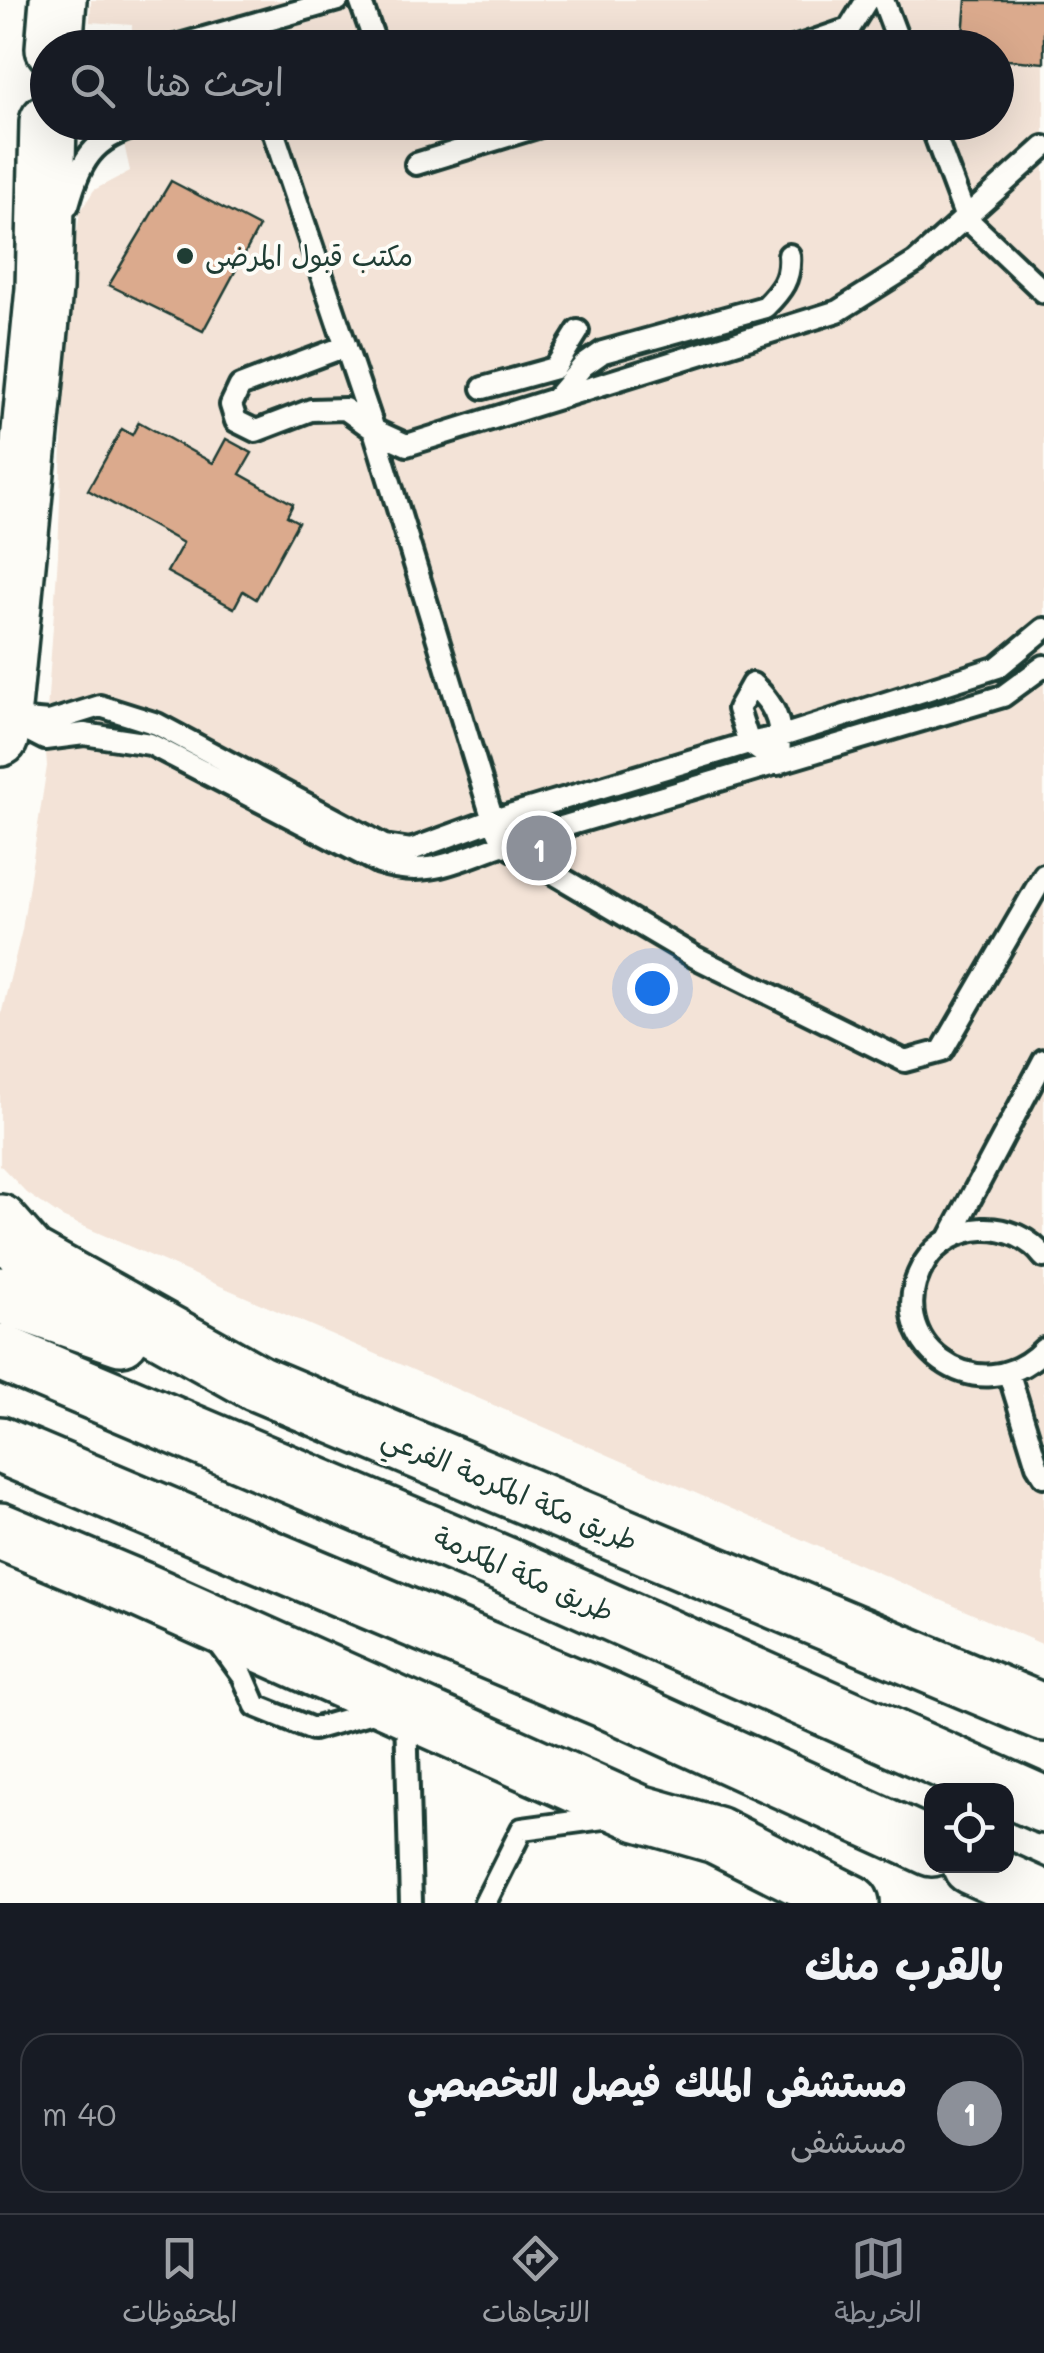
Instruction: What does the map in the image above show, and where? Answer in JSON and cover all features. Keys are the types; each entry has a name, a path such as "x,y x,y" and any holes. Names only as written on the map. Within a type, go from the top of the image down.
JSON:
{"main road":[{"path":"56,30 58,0"},
{"path":"1,728 44,289 48,140"},
{"name":"طريق مكة المكرمة الفرعي","path":"0,1223 29,1256 257,1383 1044,1712"},
{"path":"0,1295 257,1383"},
{"name":"طريق مكة المكرمة","path":"0,1352 507,1566 1044,1804"},
{"path":"0,1445 606,1700 924,1844"},
{"path":"0,1506 67,1535 141,1590"},
{"path":"0,1531 141,1590 640,1814 716,1835 875,1903"},
{"path":"0,1552 59,1574 141,1590"},
{"path":"748,1588 1044,1740"},
{"path":"716,1835 851,1903"},
{"path":"987,1873 1044,1898"}],"lane":[{"path":"67,0 71,30"},
{"path":"229,30 338,0"},
{"path":"360,0 371,30"},
{"path":"846,30 867,0"},
{"path":"883,0 894,30"},
{"path":"242,26 243,30"},
{"path":"44,289 76,176 100,140"},
{"path":"276,140 374,430 493,820 504,844 695,957 905,1062 942,1051 1044,875"},
{"path":"416,164 494,140"},
{"path":"937,140 966,218 1044,292"},
{"path":"346,346 240,386 231,405 236,421 256,431 311,410 344,409 374,430 407,445 838,311 916,262 1044,147"},
{"path":"554,400 583,366 603,352 764,307 783,289 790,269 788,256"},
{"path":"482,388 555,368 578,332"},
{"path":"1,728 48,722 100,706 157,724 384,846 412,850 493,820 782,736 998,667 1044,629"},
{"path":"1,728 45,739 84,734 150,744 378,863 424,872 504,844 1003,696 1044,666"},
{"path":"752,684 770,700 782,736 778,764 750,743 738,709 752,684"},
{"path":"948,1239 1044,1060"},
{"path":"1044,1257 1038,1248 1016,1234 994,1229 970,1230 948,1239 930,1254 915,1285 914,1319 923,1341 938,1359 958,1371 983,1377 1009,1374 1032,1362 1044,1350"},
{"path":"1009,1374 1036,1466 1044,1476"},
{"path":"402,1710 411,1903"},
{"path":"484,1903 522,1828 640,1814"}],"shaded area":[{"path":"91,0 1044,0 1044,1645 62,1217 27,1193 0,1165 0,1019 22,930 47,766 45,739 58,555 65,362 75,242 80,212 94,190 130,171 124,140 1014,140 1014,30 132,30 132,25 90,22"}],"building":[{"path":"966,0 1044,0 1044,63 1014,60 1014,30 964,30"},
{"name":"مكتب قبول المرضى","path":"171,181 259,227 203,331 109,285"},
{"path":"139,422 213,463 226,439 252,453 240,474 293,504 287,516 298,522 256,599 243,591 234,608 167,572 183,543 88,490 122,429 132,435"}],"place":[{"name":"مكتب قبول المرضى","path":"185,256"},
{"name":"مستشفى الملك فيصل التخصصي","path":"539,848"}]}
